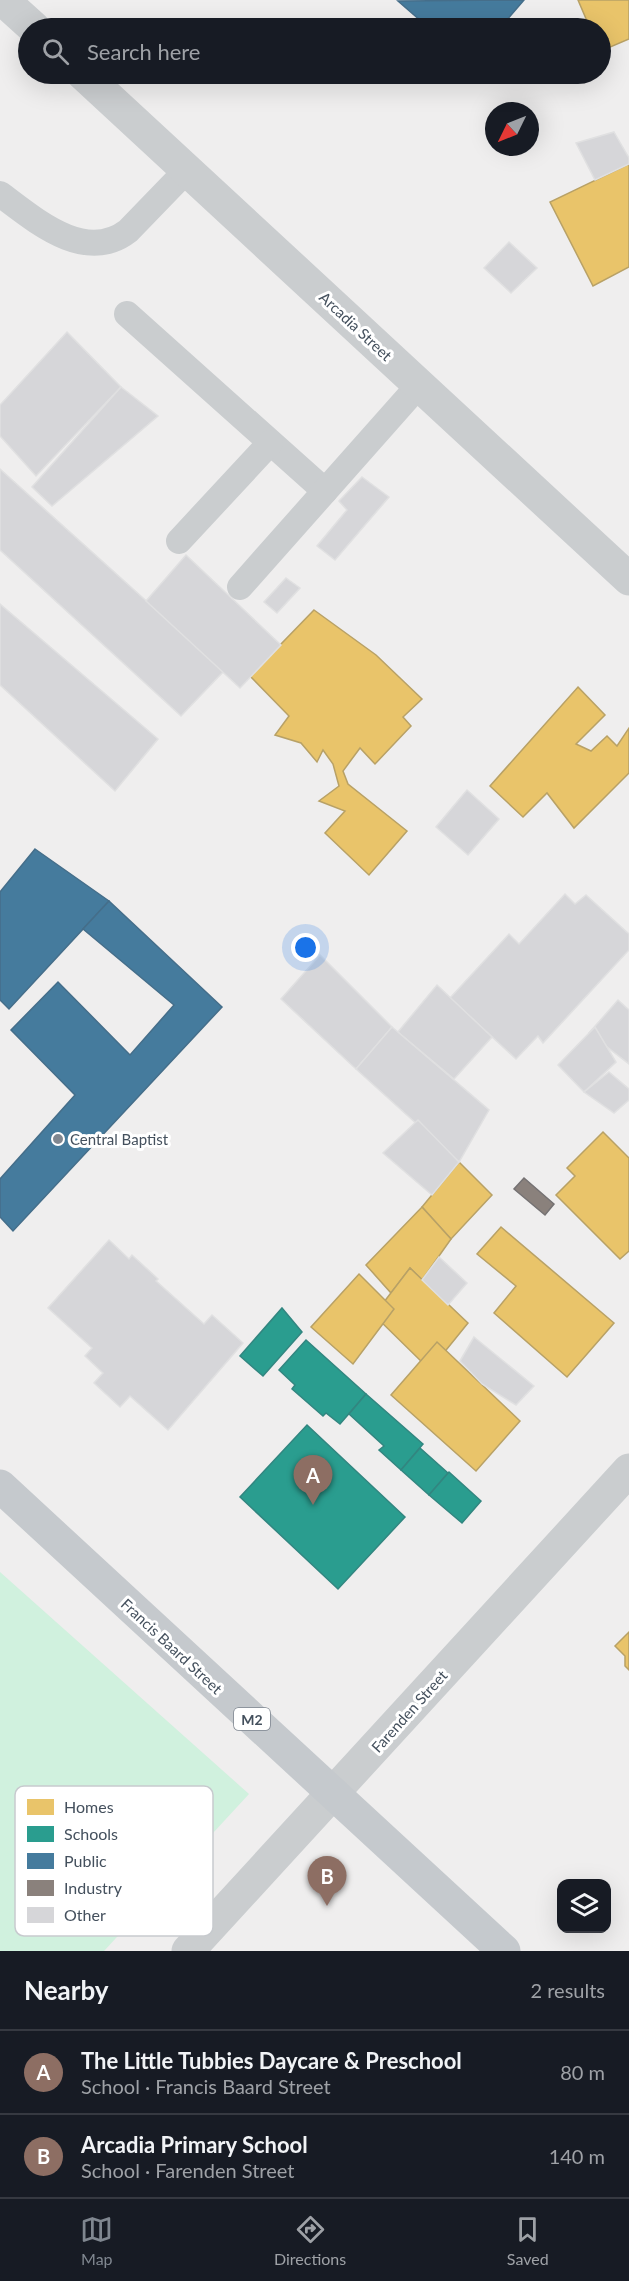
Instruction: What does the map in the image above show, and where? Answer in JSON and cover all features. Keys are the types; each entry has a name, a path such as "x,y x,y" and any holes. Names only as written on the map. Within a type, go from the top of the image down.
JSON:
{"main road":[{"name":"Francis Baard Street","path":"0,1486 504,1951"}],"street":[{"path":"3,0 23,18"},
{"name":"Arcadia Street","path":"94,84 629,579"},
{"name":"Farenden Street","path":"213,1924 629,1470"},
{"name":"Farenden Street","path":"188,1951 202,1936"}],"lane":[{"path":"0,194 50,230 80,242 97,243 117,240 187,170"},
{"path":"127,314 325,491"},
{"path":"240,587 419,385"},
{"path":"179,541 270,443"}],"green space":[{"path":"0,1572 249,1794 213,1833 213,1786 15,1786 15,1936 118,1936 104,1951 0,1951"}],"building: Homes":[{"path":"578,0 629,0 629,39 611,47 611,18 586,18"},
{"path":"629,164 629,267 593,286 550,202"},
{"path":"314,610 376,655 422,699 403,717 411,726 375,764 360,748 343,771 348,784 407,831 369,875 325,833 345,811 319,801 339,786 333,764 323,750 317,762 301,743 275,735 289,716 250,676"},
{"path":"578,687 605,715 576,744 591,751 607,736 617,746 629,728 629,773 574,828 547,793 523,817 490,786"},
{"path":"603,1132 629,1158 629,1251 620,1259 556,1195 575,1176 567,1168"},
{"path":"459,1162 492,1195 451,1239 422,1207"},
{"path":"422,1207 451,1239 422,1280 410,1268 391,1293 366,1265"},
{"path":"501,1227 614,1323 567,1377 494,1313 516,1286 477,1254"},
{"path":"410,1268 468,1323 430,1370 374,1315"},
{"path":"359,1274 394,1309 353,1364 311,1327"},
{"path":"437,1342 520,1421 476,1471 391,1395"},
{"path":"629,1632 629,1670 625,1666 625,1656 615,1646"}],"building: Schools":[{"path":"282,1308 302,1332 263,1376 240,1356"},
{"path":"306,1340 366,1394 340,1424 326,1413 323,1416 292,1389 295,1385 279,1370"},
{"path":"366,1394 423,1444 401,1470 379,1450 384,1446 349,1414"},
{"path":"307,1425 405,1517 338,1589 240,1497"},
{"path":"420,1448 448,1473 429,1495 401,1470"},
{"path":"449,1472 481,1501 462,1523 429,1495"}],"building: Public":[{"path":"524,0 509,18 418,18 398,1"},
{"path":"35,849 109,901 9,1009 0,1000 0,892"},
{"path":"109,901 222,1007 13,1231 0,1217 0,1179 75,1095 11,1030 58,982 130,1055 174,1005 83,929"}],"building: Industry":[{"path":"524,1178 554,1204 545,1215 514,1189"}],"building: Other":[{"path":"614,132 629,158 629,164 595,180 576,143"},
{"path":"509,242 537,268 511,293 484,268"},
{"path":"67,332 121,387 36,476 0,436 0,405"},
{"path":"121,387 158,416 52,506 32,487"},
{"path":"0,469 224,671 181,716 0,550"},
{"path":"362,477 389,497 335,560 317,546 347,510 339,501"},
{"path":"186,555 281,645 240,688 146,601"},
{"path":"286,578 300,588 277,613 264,602"},
{"path":"0,604 158,739 115,791 0,685"},
{"path":"467,790 499,819 468,855 436,827"},
{"path":"565,894 575,904 586,895 629,934 629,950 543,1043 538,1036 516,1059 450,998 509,934 519,944"},
{"path":"320,955 392,1027 356,1069 281,999"},
{"path":"437,985 492,1037 454,1079 398,1032"},
{"path":"618,1000 629,1010 629,1064 589,1033"},
{"path":"392,1027 489,1110 459,1162 356,1069"},
{"path":"595,1027 616,1062 584,1092 558,1065"},
{"path":"609,1072 629,1089 629,1100 614,1113 584,1092"},
{"path":"418,1120 459,1162 432,1195 383,1153"},
{"path":"109,1240 129,1259 132,1255 158,1279 156,1281 204,1324 212,1315 243,1343 168,1430 130,1396 120,1407 94,1383 103,1373 85,1356 92,1348 48,1308"},
{"path":"439,1257 467,1283 448,1305 422,1280"},
{"path":"474,1337 534,1386 516,1405 482,1384 460,1361"}],"place":[{"name":"Central Baptist","path":"58,1139"},
{"name":"The Little Tubbies Daycare & Preschool","path":"313,1505"},
{"name":"Arcadia Primary School","path":"327,1906"}]}
